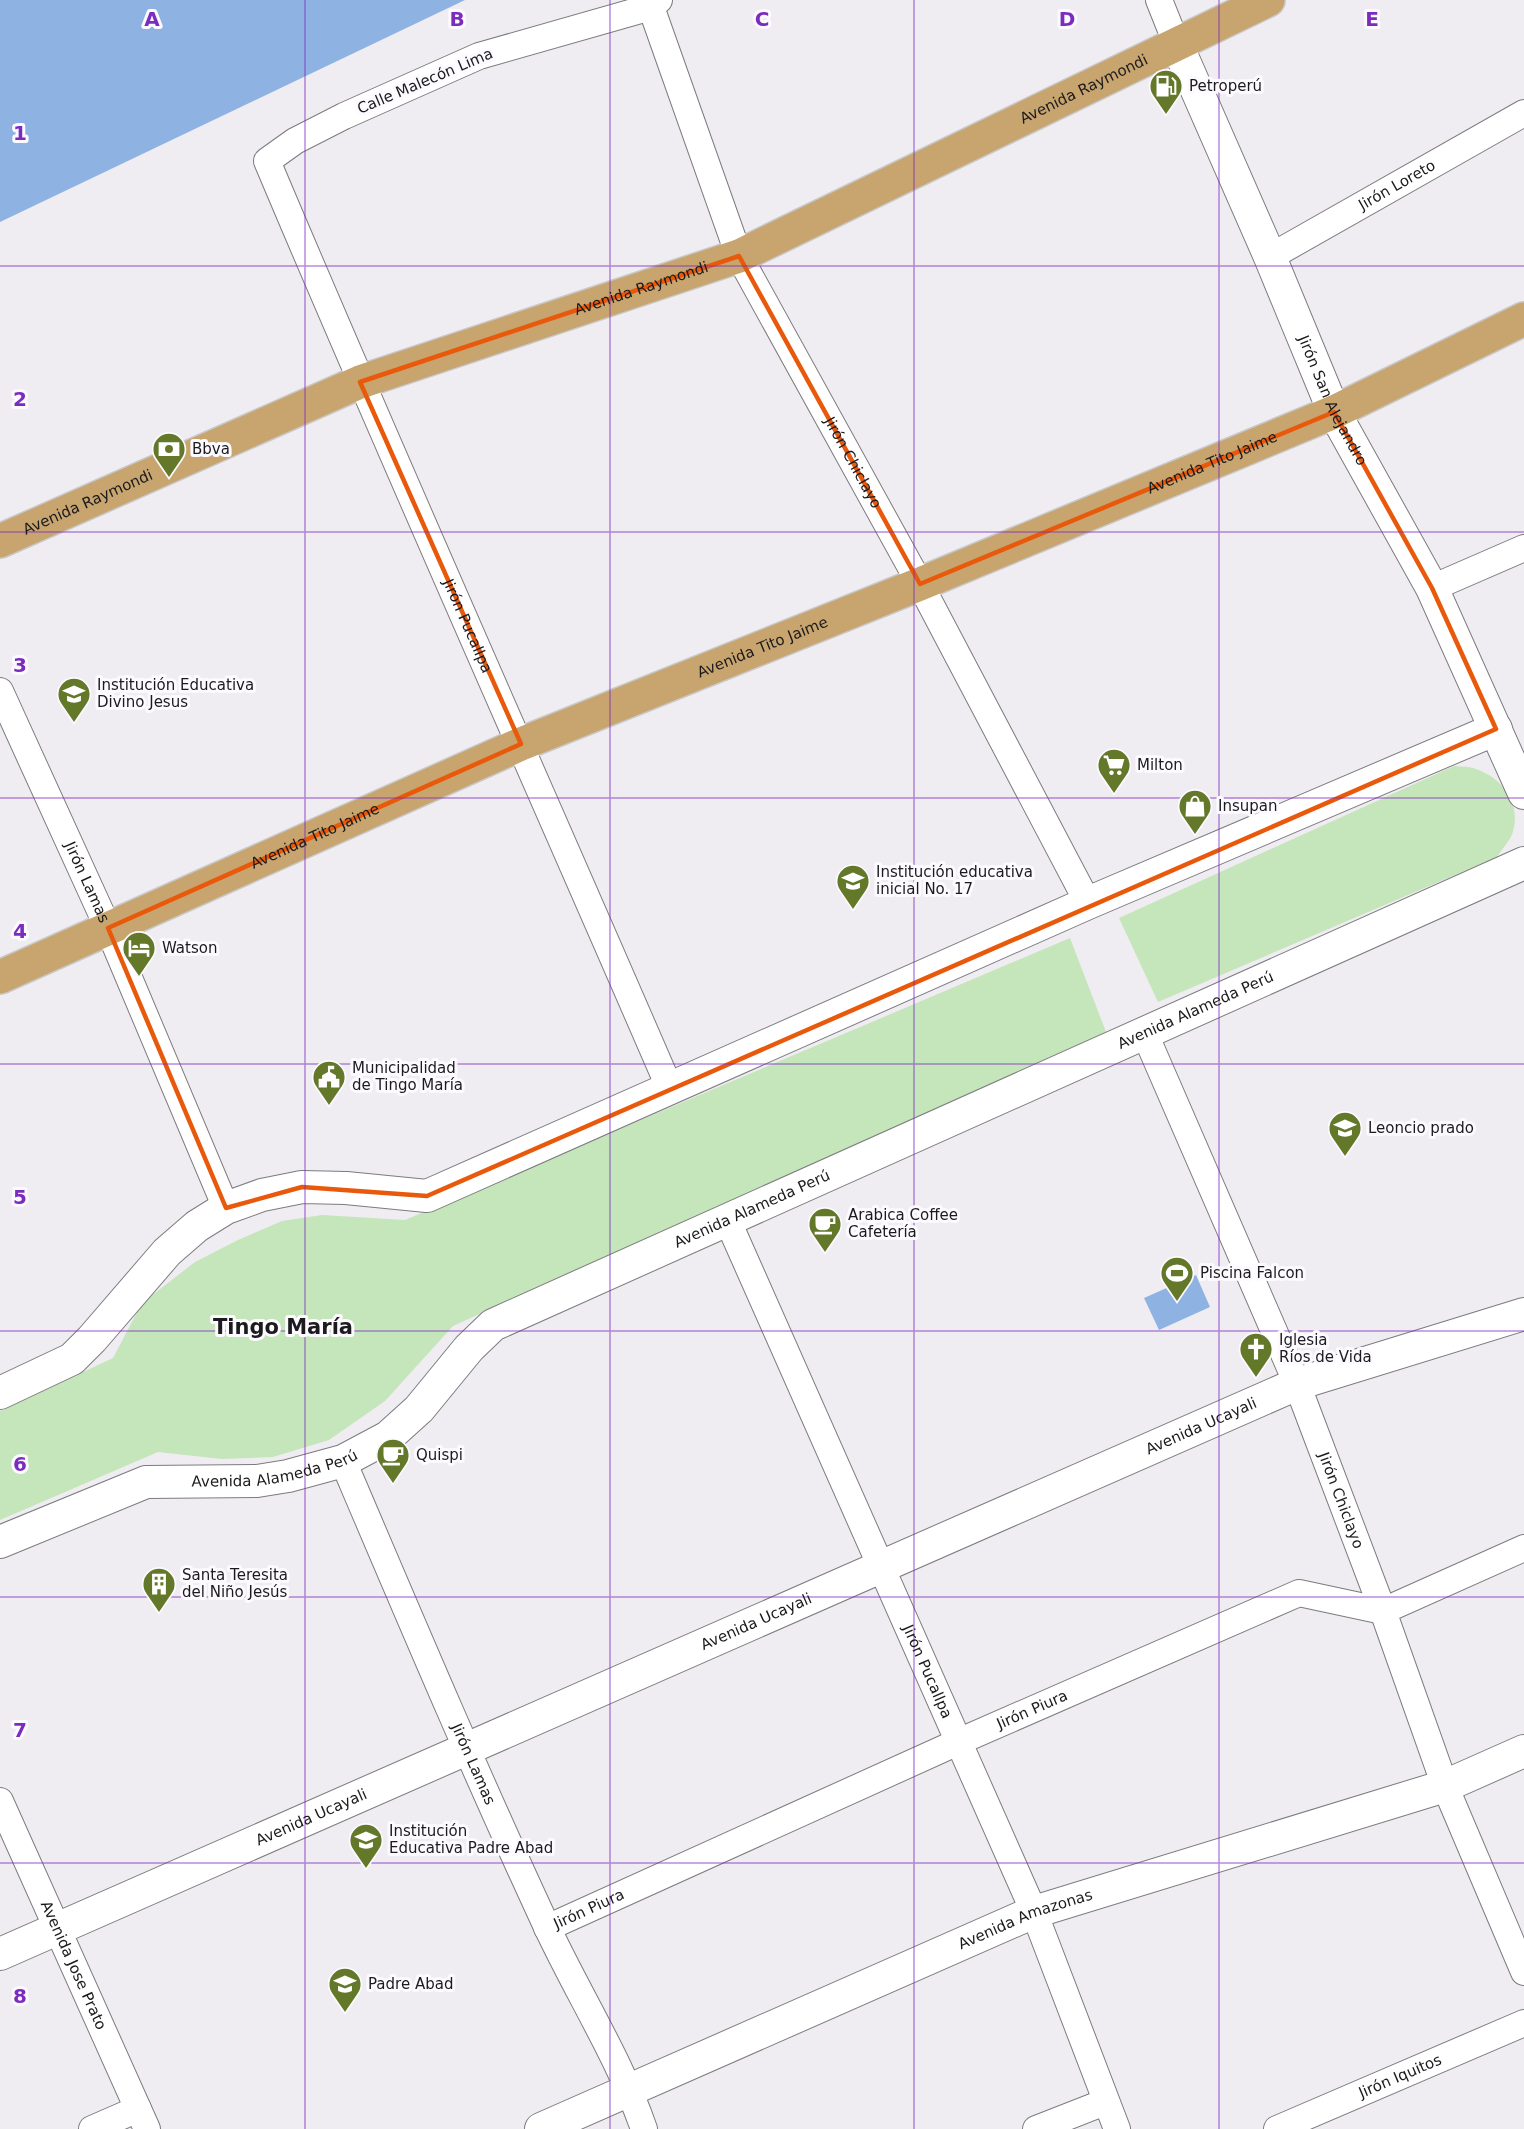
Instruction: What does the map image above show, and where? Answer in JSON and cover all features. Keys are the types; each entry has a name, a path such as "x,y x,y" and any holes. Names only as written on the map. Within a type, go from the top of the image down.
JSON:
{"highway":[{"name":"Avenida Raymondi","path":"0,542 360,382 739,256 1268,0"},
{"name":"Avenida Tito Jaime","path":"0,977 521,744 920,584 1334,412 1524,319"}],"street":[{"name":"Jirón San Alejandro","path":"1159,0 1334,412 1432,588 1524,793"},
{"name":"Calle Malecón Lima","path":"267,161 295,141 344,116 478,56 655,4"},
{"name":"Jirón Chiclayo","path":"655,4 739,256 920,584 1088,903"},
{"name":"Jirón Loreto","path":"1270,258 1524,113"},
{"name":"Jirón Pucallpa","path":"267,161 360,382 521,744 670,1089"},
{"path":"1432,588 1524,548"},
{"name":"Jirón Lamas","path":"0,691 108,928 226,1208"},
{"path":"0,1393 72,1359 167,1252 197,1226 226,1208 262,1195 302,1187 346,1188 427,1196 1088,903 1496,729"},
{"name":"Avenida Alameda Perú","path":"0,1542 146,1482 257,1481 288,1476 343,1461 388,1437 396,1430 419,1409 469,1348 493,1325 1524,863"},
{"name":"Jirón Chiclayo","path":"1145,1034 1297,1384 1383,1611 1445,1786 1524,1972"},
{"name":"Jirón Pucallpa","path":"727,1219 1034,1912 1117,2129"},
{"name":"Avenida Ucayali","path":"0,1954 1297,1384 1524,1314"},
{"name":"Jirón Lamas","path":"343,1461 547,1928 630,2090 644,2129"},
{"path":"1383,1611 1524,1548"},
{"name":"Jirón Piura","path":"547,1928 958,1742 1299,1593 1383,1611"},
{"name":"Avenida Amazonas","path":"541,2129 1034,1912 1445,1786 1524,1751"},
{"name":"Avenida Jose Prato","path":"0,1801 142,2119"},
{"name":"Jirón Iquitos","path":"1276,2129 1524,2023"},
{"path":"1036,2129 1105,2102"},
{"path":"92,2129 142,2119"}],"highlighted area":[{"path":"739,256 920,584 1334,412 1432,588 1496,729 427,1196 302,1187 226,1208 108,928 521,744 360,382"}],"green space":[{"path":"1454,766 1471,767 1484,772 1502,786 1513,804 1515,814 1511,837 1497,857 1158,1002 1119,918"},
{"path":"1070,938 1106,1032 453,1326 385,1401 329,1440 273,1457 222,1459 158,1452 0,1520 0,1411 113,1358 142,1303 195,1262 282,1221 322,1215 405,1220"}],"water":[{"path":"0,0 465,0 0,222"},
{"name":"Piscina Falcon","path":"1196,1275 1210,1307 1159,1330 1144,1298"}],"place":[{"name":"Petroperú","path":"1166,115"},
{"name":"Bbva","path":"169,478"},
{"name":"Institución Educativa Divino Jesus","path":"74,723"},
{"name":"Milton","path":"1114,794"},
{"name":"Insupan","path":"1195,835"},
{"name":"Institución educativa inicial No. 17","path":"853,910"},
{"name":"Watson","path":"139,977"},
{"name":"Municipalidad de Tingo María","path":"329,1106"},
{"name":"Leoncio prado","path":"1345,1157"},
{"name":"Arabica Coffee Cafetería","path":"825,1253"},
{"name":"Piscina Falcon","path":"1177,1302"},
{"name":"Iglesia Ríos de Vida","path":"1256,1378"},
{"name":"Quispi","path":"393,1484"},
{"name":"Santa Teresita del Niño Jesús","path":"159,1613"},
{"name":"Institución Educativa Padre Abad","path":"366,1869"},
{"name":"Padre Abad","path":"345,2013"}],"district":[{"name":"Tingo María","path":"283,1327"}]}
